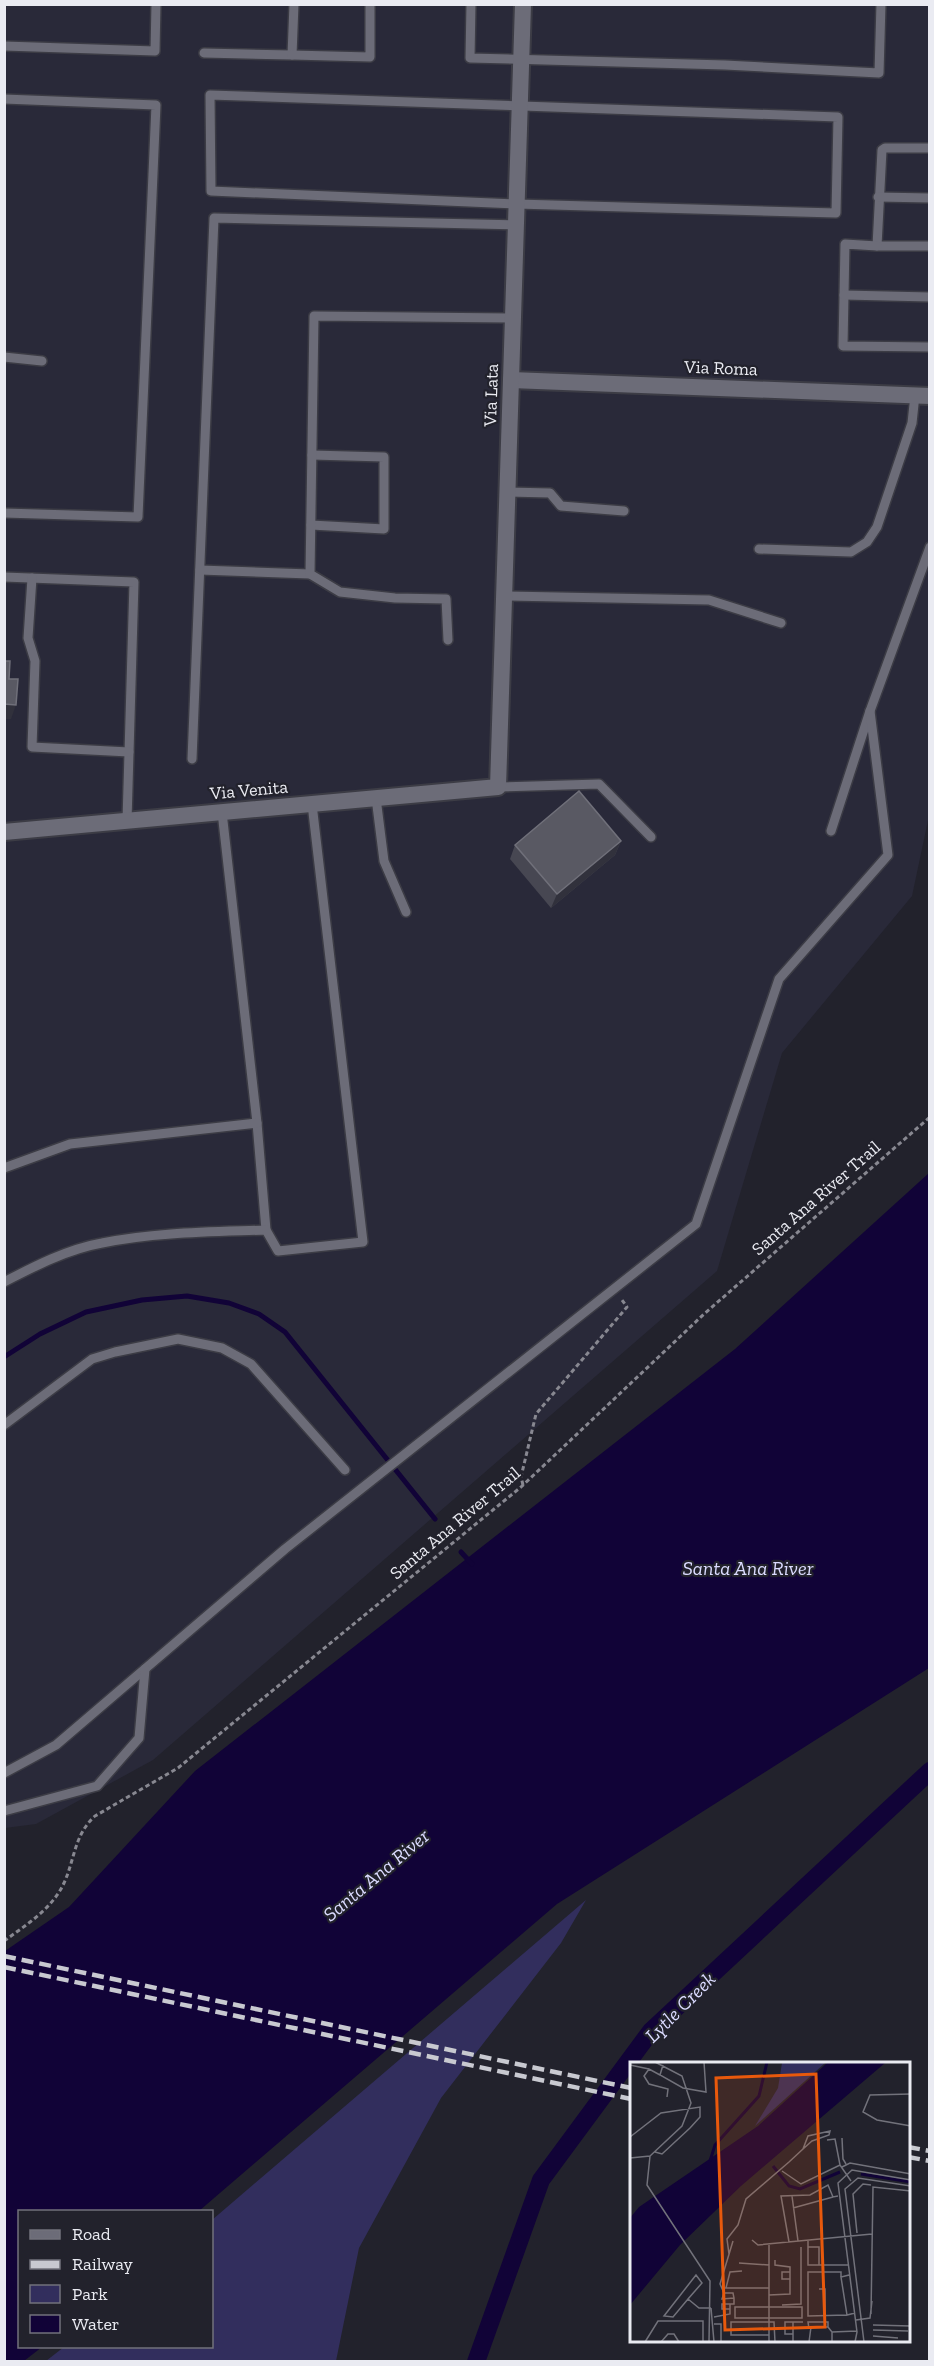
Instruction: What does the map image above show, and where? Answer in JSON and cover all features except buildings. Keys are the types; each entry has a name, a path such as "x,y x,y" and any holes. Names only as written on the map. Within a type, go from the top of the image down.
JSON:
{"street":[{"name":"Via Lata","path":"498,787 524,4"},
{"name":"Via Roma","path":"511,380 922,395"},
{"name":"Via Venita","path":"4,832 498,787"}],"lane":[{"path":"4,46 155,51 156,4"},
{"path":"292,55 294,4"},
{"path":"204,52 370,57 370,4"},
{"path":"471,4 470,58 522,58 879,73 881,4"},
{"path":"210,95 520,105 838,117 836,213 517,204 211,190 210,95"},
{"path":"4,99 156,105 138,517 4,513"},
{"path":"877,246 882,150 885,148 930,148"},
{"path":"878,197 930,198"},
{"path":"192,759 214,218 516,225"},
{"path":"930,246 845,244 843,346 930,347"},
{"path":"844,295 930,297"},
{"path":"310,574 314,316 513,318"},
{"path":"4,357 42,361"},
{"path":"759,549 851,552 867,542 877,527 922,395"},
{"path":"311,525 384,529 384,457 312,455"},
{"path":"508,492 550,493 561,506 624,511"},
{"path":"831,831 870,711 930,547"},
{"path":"200,570 310,574 340,592 395,598 446,599 448,640"},
{"path":"4,577 134,582 127,821"},
{"path":"32,578 28,638 35,661 32,747 129,752"},
{"path":"504,596 709,600 781,623"},
{"path":"4,1773 56,1745 285,1549 696,1224 778,979 888,855 870,711"},
{"path":"498,787 599,784 651,837"},
{"path":"376,798 384,861 406,912"},
{"path":"222,812 257,1123 266,1230 278,1251 363,1242 312,804"},
{"path":"4,1168 70,1144 257,1123"},
{"path":"4,1282 42,1263 100,1243 169,1233 266,1230"},
{"path":"4,1425 92,1359 115,1352 178,1340 222,1348 251,1364 345,1470"},
{"path":"4,1811 98,1786 139,1738 145,1669"}],"path":[{"name":"Santa Ana River Trail","path":"4,1941 43,1911 58,1895 65,1882 80,1835 95,1816 178,1768 523,1485 704,1314 930,1117"},
{"path":"523,1485 521,1477 536,1414 627,1307 616,1292"}],"shaded area":[{"path":"5,5 929,5 930,811 912,896 782,1053 717,1271 153,1760 36,1824 5,1828"}],"green space":[{"path":"586,1900 561,1943 441,2098 359,2248 336,2361 46,2361 63,2348 213,2348 213,2219"}],"water":[{"name":"Santa Ana River","path":"929,1173 929,1668 557,1904 200,2210 18,2210 18,2348 41,2348 24,2361 5,2361 5,1951 69,1907 195,1771 735,1349"}],"waterway":[{"path":"4,1357 40,1334 86,1312 142,1300 187,1296 229,1303 259,1314 285,1332 435,1519"},
{"path":"461,1552 472,1564"},
{"name":"Lytle Creek","path":"476,2362 541,2180 651,2031 930,1771"}],"railway":[{"path":"4,1956 630,2088"},
{"path":"4,1967 630,2099"},
{"path":"910,2147 930,2151"},
{"path":"910,2157 930,2161"}]}
